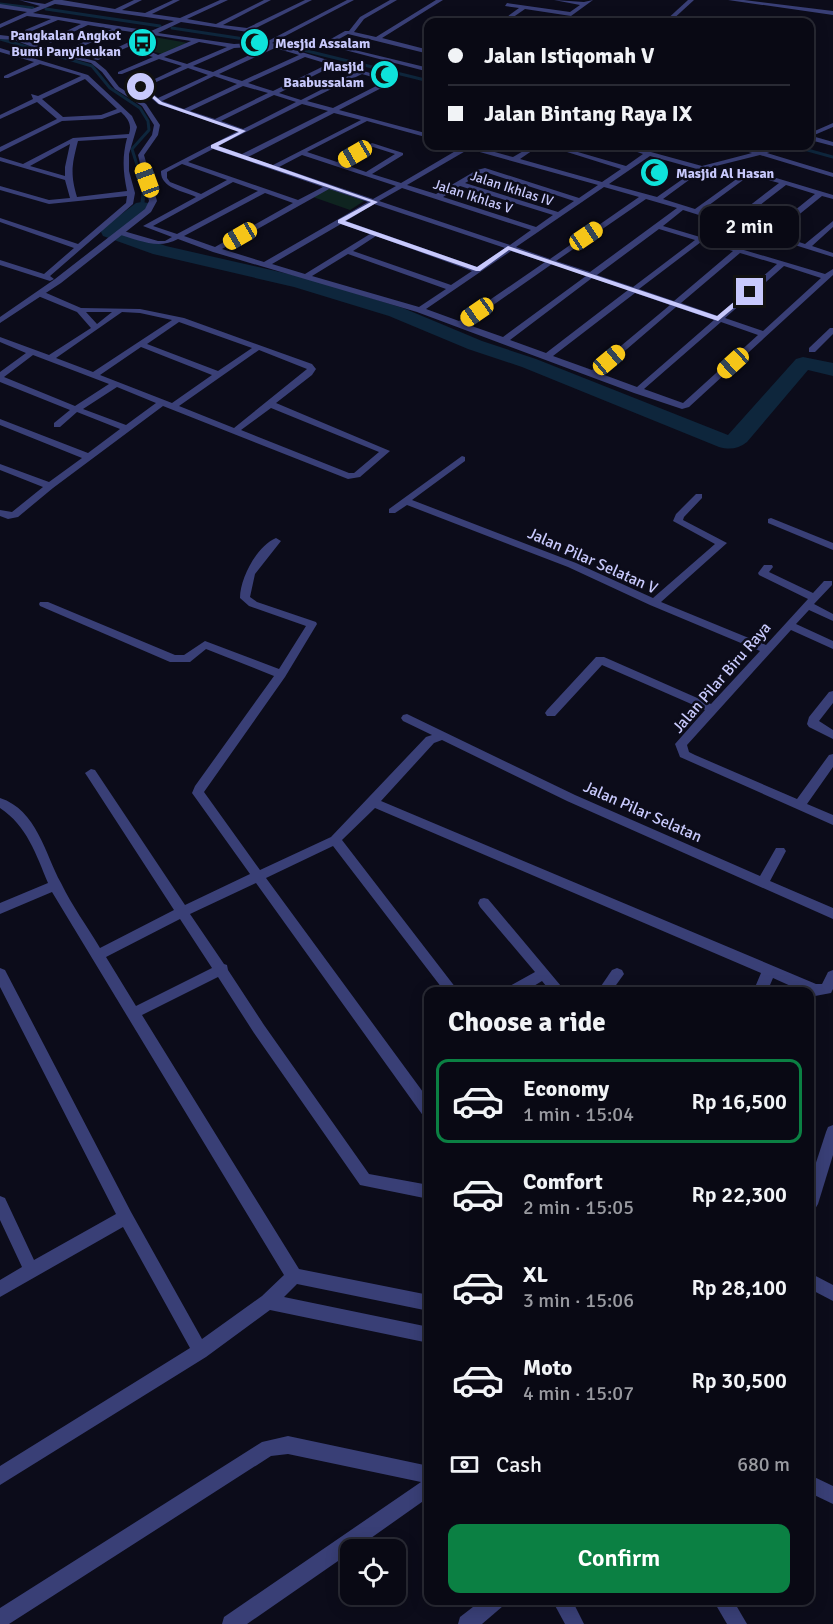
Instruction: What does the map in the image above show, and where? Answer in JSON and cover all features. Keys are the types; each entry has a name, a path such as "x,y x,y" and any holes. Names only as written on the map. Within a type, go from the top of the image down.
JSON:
{"street":[{"path":"22,0 44,6"},
{"path":"84,7 98,0"},
{"path":"114,11 139,0"},
{"path":"144,16 177,0"},
{"path":"96,59 225,0"},
{"path":"216,26 268,0"},
{"path":"0,26 57,1 84,7 248,30 309,0"},
{"path":"157,101 216,74 351,0"},
{"path":"351,32 362,18 394,0"},
{"path":"377,39 440,0"},
{"path":"557,0 587,2"},
{"path":"671,18 691,0"},
{"path":"731,0 833,13"},
{"path":"293,2 302,4"},
{"path":"507,4 571,14 587,2"},
{"path":"1,6 56,19 198,41 234,46 271,44 391,81 242,157"},
{"path":"509,18 524,7"},
{"path":"27,32 56,19"},
{"path":"50,41 87,24"},
{"path":"74,49 118,29"},
{"path":"424,51 351,32 343,32 325,44 424,69"},
{"path":"0,37 25,41 45,50 93,62 117,88 144,105 157,125 155,135 141,154 153,201 148,210 41,294 0,321"},
{"path":"138,40 137,48 142,52"},
{"path":"120,73 198,41"},
{"path":"234,46 141,87 157,101 243,131"},
{"path":"123,47 302,102 424,135"},
{"path":"0,50 83,74 130,117 134,128 126,154 126,171 131,192 129,204 45,277"},
{"path":"184,111 304,55"},
{"path":"2,77 41,61"},
{"path":"215,123 334,63"},
{"path":"201,196 168,183 164,178 164,171 362,72"},
{"path":"0,117 83,74"},
{"path":"0,111 36,97"},
{"path":"36,97 61,119"},
{"path":"102,117 122,109"},
{"path":"0,150 61,119 130,117"},
{"path":"274,167 365,120"},
{"path":"814,135 833,125"},
{"path":"419,134 424,130"},
{"path":"24,166 75,139 131,136"},
{"path":"814,138 833,144"},
{"path":"74,199 68,179 68,167 75,139"},
{"path":"338,164 372,145 401,154 368,174"},
{"path":"213,147 764,334"},
{"path":"266,264 462,150"},
{"path":"484,150 658,200 833,255"},
{"path":"516,158 529,150"},
{"path":"565,150 626,168"},
{"path":"638,150 702,168"},
{"path":"748,150 833,175"},
{"path":"658,200 702,168 769,150"},
{"name":"Jalan Ikhlas V","path":"302,153 535,229"},
{"path":"420,310 649,153"},
{"path":"0,159 68,179"},
{"path":"182,162 299,203"},
{"path":"437,197 479,171 485,170 578,200"},
{"path":"696,212 749,172 833,197"},
{"path":"232,180 147,225 216,250 420,310 677,405 686,405 830,274"},
{"name":"Jalan Ikhlas IV","path":"459,183 557,214"},
{"path":"732,223 784,183"},
{"path":"216,250 329,186"},
{"path":"0,188 44,201 131,192"},
{"path":"117,234 161,244 178,238 264,191"},
{"path":"769,235 820,193"},
{"path":"459,325 644,197"},
{"path":"503,341 682,208"},
{"path":"0,220 80,247"},
{"path":"340,221 478,270"},
{"path":"806,246 833,223"},
{"path":"657,226 782,264 830,274"},
{"path":"306,276 375,234"},
{"path":"546,357 700,239"},
{"path":"592,374 738,250"},
{"path":"347,251 451,288"},
{"path":"1,263 58,281"},
{"path":"637,391 782,264"},
{"path":"41,294 80,310 140,311 177,320 312,369 236,430"},
{"path":"80,310 96,328"},
{"path":"50,358 119,311"},
{"path":"93,376 177,320"},
{"path":"812,350 833,330"},
{"path":"0,339 348,476 357,475 385,451 270,404"},
{"path":"140,344 218,374"},
{"path":"173,406 257,348"},
{"path":"32,352 0,377 127,429"},
{"path":"57,424 116,384"},
{"path":"0,513 8,516 15,515 50,486 163,402"},
{"path":"0,422 89,457"},
{"path":"392,511 462,459"},
{"path":"0,467 50,486"},
{"path":"654,603 722,543 678,522 679,516 699,496"},
{"name":"Jalan Pilar Selatan V","path":"406,501 572,565 654,603 766,649"},
{"path":"771,521 833,547"},
{"path":"276,541 253,569 244,590 245,598 254,604 315,620 281,674 199,789 201,798 424,1100"},
{"path":"768,567 763,573 833,618"},
{"name":"Jalan Pilar Biru Raya","path":"828,583 809,601 681,744 684,754 745,783 833,820"},
{"path":"44,604 174,659 186,659 205,645 281,674"},
{"path":"788,625 833,645"},
{"path":"551,713 600,660 713,709"},
{"path":"833,695 813,720 813,724 833,735"},
{"name":"Jalan Pilar Selatan","path":"407,718 582,803 833,914"},
{"path":"98,955 184,911 335,840 430,740 440,736"},
{"path":"800,805 833,758"},
{"path":"91,773 184,911 259,1029 365,1180 424,1191"},
{"path":"0,802 16,812 29,826 55,885 294,1276 424,1302"},
{"path":"373,802 811,987"},
{"path":"335,840 449,987"},
{"path":"763,882 780,851"},
{"path":"0,909 55,885"},
{"path":"484,903 522,945 555,987"},
{"path":"134,1013 222,969"},
{"path":"762,987 769,971"},
{"path":"0,974 126,1216 200,1351"},
{"path":"520,987 543,974"},
{"path":"607,987 617,974"},
{"path":"814,988 822,991 826,989 833,976"},
{"path":"814,1191 833,1132"},
{"path":"0,1203 31,1270"},
{"path":"0,1290 126,1216"},
{"path":"0,1476 200,1351 268,1302 294,1276"},
{"path":"814,1283 833,1293"},
{"path":"268,1302 424,1334"},
{"path":"0,1619 268,1448 288,1445 424,1474"},
{"path":"814,1486 833,1495"},
{"path":"231,1624 424,1490"},
{"path":"466,1624 491,1605"},
{"path":"564,1605 575,1624"},
{"path":"725,1605 738,1624"}],"green space":[{"path":"154,37 188,43 162,54 148,50 146,40"},
{"path":"328,188 364,201 350,210 313,197"}],"waterway":[{"path":"0,4 33,8"},
{"path":"46,9 160,26"},
{"path":"172,28 251,40"},
{"path":"0,39 92,66 110,88 140,108 148,121 149,130 132,149 145,190"},
{"path":"275,43 424,80"},
{"path":"808,150 833,157"},
{"path":"142,207 144,189"},
{"path":"142,207 110,232 160,250 299,282 396,312 475,345 529,363 727,442 733,442 739,437 803,363 833,370"}],"place":[{"name":"Pangkalan Angkot Bumi Panyileukan","path":"142,43"},
{"name":"Mesjid Assalam","path":"254,43"},
{"name":"Masjid Baabussalam","path":"385,74"},
{"name":"Masjid Al Hasan","path":"655,173"}],"route":[{"path":"141,87 160,103 243,131 213,147 375,202 340,221 478,270 508,248 718,319 750,292"}]}
